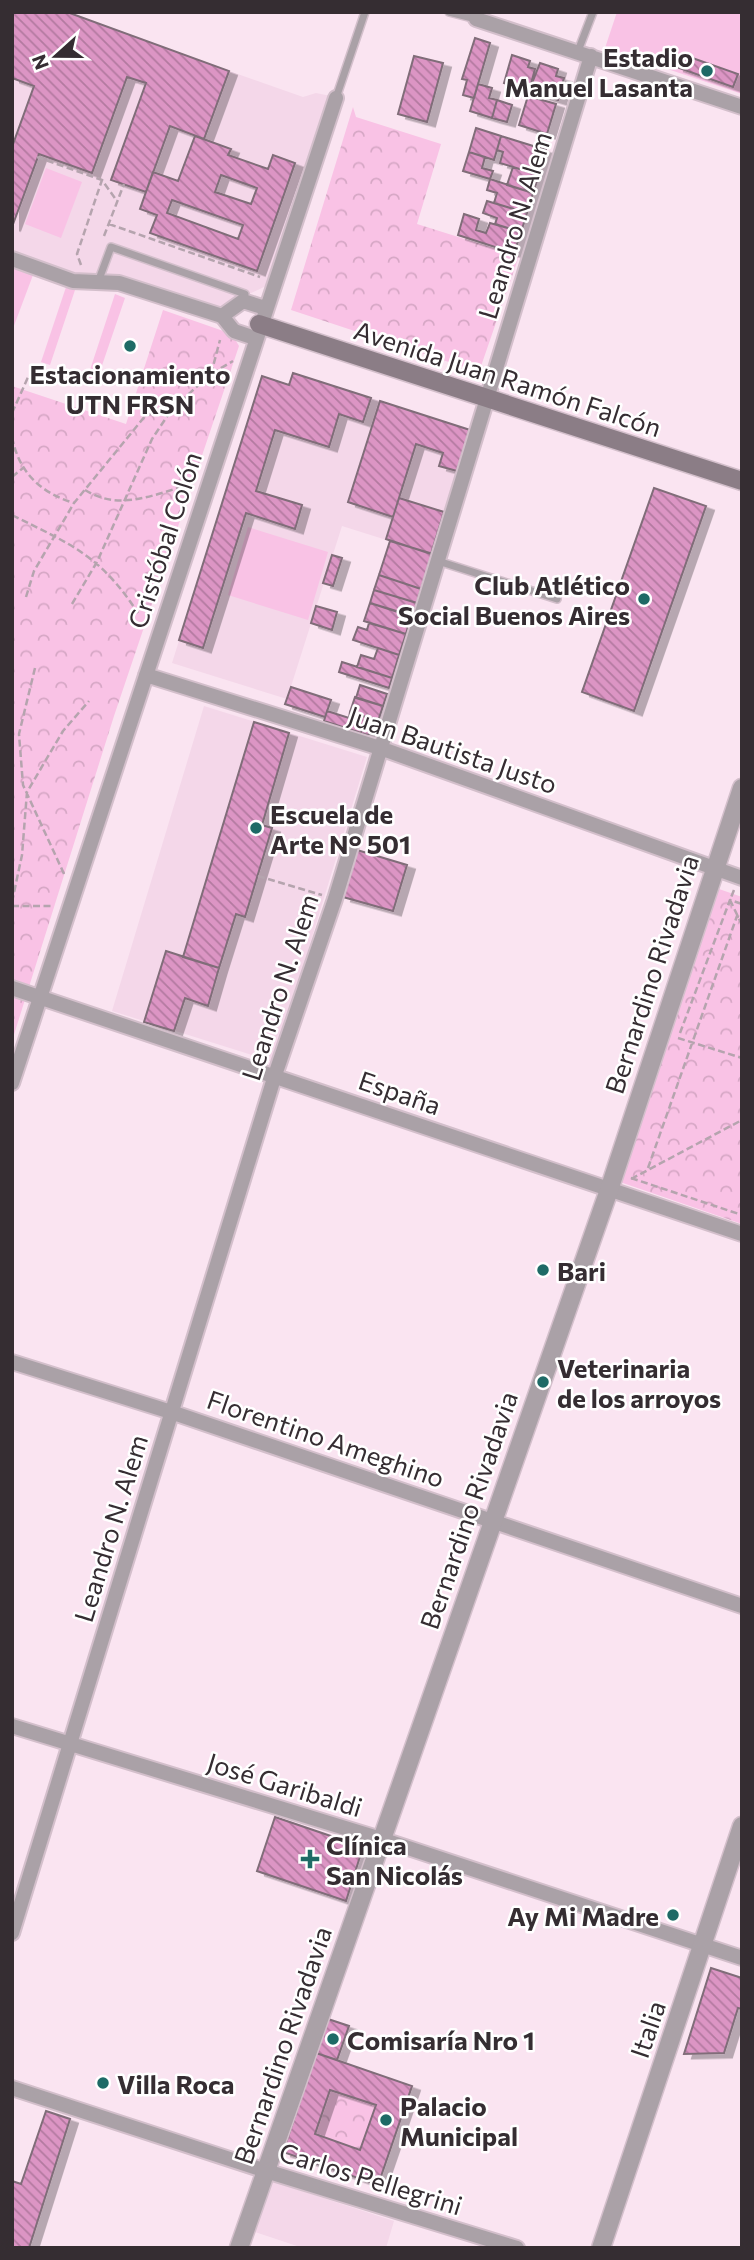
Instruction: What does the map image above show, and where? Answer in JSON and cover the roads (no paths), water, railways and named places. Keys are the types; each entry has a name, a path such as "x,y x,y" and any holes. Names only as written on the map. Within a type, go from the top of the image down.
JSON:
{"main road":[{"name":"Avenida Juan Ramón Falcón","path":"257,330 742,481"}],"street":[{"path":"476,19 742,107"},
{"name":"Leandro N. Alem","path":"12,1933 275,1075 335,899 487,400 585,53"},
{"name":"Cristóbal Colón","path":"12,1083 42,1000 257,330 336,97"},
{"path":"12,259 73,281 119,283 223,319 234,331 257,330 243,301 223,319"},
{"name":"Juan Bautista Justo","path":"146,675 380,748 740,877"},
{"name":"Bernardino Rivadavia","path":"239,2248 609,1190 742,788"},
{"name":"España","path":"12,988 742,1234"},
{"name":"Florentino Ameghino","path":"12,1363 171,1412 742,1606"},
{"name":"José Garibaldi","path":"12,1726 381,1839 742,1958"},
{"name":"Italia","path":"601,2248 742,1826"},
{"name":"Carlos Pellegrini","path":"12,2088 266,2171 517,2248"}],"lane":[{"name":"Cristóbal Colón","path":"336,97 365,12"},
{"path":"449,12 476,19"},
{"name":"Leandro N. Alem","path":"585,53 593,12"},
{"path":"93,282 111,247 245,294 243,301"},
{"path":"438,561 557,599"}],"place":[{"name":"Estadio Manuel Lasanta","path":"707,71"},
{"name":"Estacionamiento UTN FRSN","path":"130,346"},
{"name":"Club Atlético Social Buenos Aires","path":"644,599"},
{"name":"Escuela de Arte N° 501","path":"256,828"},
{"name":"Bari","path":"543,1270"},
{"name":"Veterinaria de los arroyos","path":"543,1382"},
{"name":"Clínica San Nicolás","path":"310,1859"},
{"name":"Ay Mi Madre","path":"673,1915"},
{"name":"Comisaría Nro 1","path":"333,2039"},
{"name":"Villa Roca","path":"103,2083"},
{"name":"Palacio Municipal","path":"386,2120"}]}
